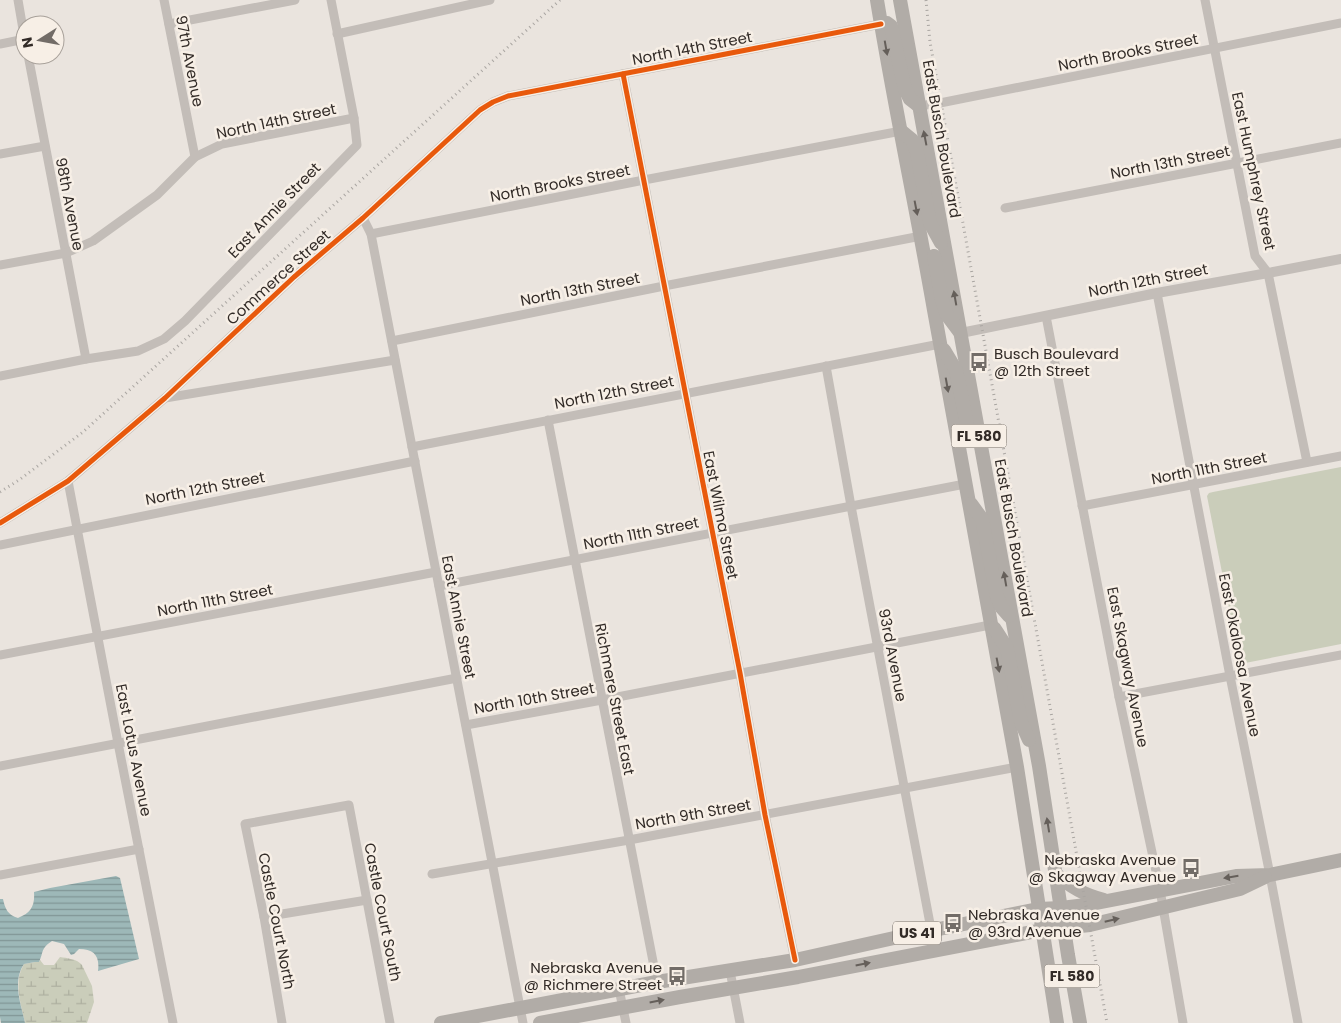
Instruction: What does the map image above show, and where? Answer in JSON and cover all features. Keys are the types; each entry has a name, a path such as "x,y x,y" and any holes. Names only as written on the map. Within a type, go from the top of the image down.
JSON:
{"main road":[{"name":"FL 580","path":"877,0 1017,767 1057,1023"},
{"name":"East Busch Boulevard","path":"900,0 1039,766 1080,1023"},
{"path":"881,24 887,23 891,26 905,89 910,99 919,106"},
{"path":"901,131 912,140 917,152 930,223 946,252"},
{"path":"921,236 929,240 932,248 942,300 947,315 961,333"},
{"path":"940,344 956,370 967,424 983,459"},
{"path":"968,499 982,519 997,597 1002,608 1012,620"},
{"path":"990,625 1007,648 1021,722 1039,766"},
{"name":"US 41","path":"442,1023 657,982 795,960 1040,909 1107,901 1236,876 1270,875 1341,860"},
{"path":"1055,873 1069,886 1078,891 1107,901"},
{"name":"US 41","path":"540,1023 820,973 1042,930 1090,925 1240,889 1270,875"},
{"path":"820,973 825,964 862,952 868,944"}],"street":[{"path":"18,0 21,15"},
{"name":"97th Avenue","path":"164,0 195,157"},
{"path":"169,24 295,0"},
{"name":"East Annie Street","path":"86,359 138,352 164,339 185,321 357,145 354,118 331,0"},
{"path":"337,34 490,0"},
{"name":"East Humphrey Street","path":"1205,0 1255,256 1268,273 1306,462"},
{"name":"North Brooks Street","path":"919,106 1341,23"},
{"name":"North 14th Street","path":"508,96 881,24"},
{"path":"0,44 15,42"},
{"name":"98th Avenue","path":"30,65 86,359"},
{"name":"East Wilma Street","path":"623,74 740,673 765,814 795,960"},
{"name":"Commerce Street","path":"0,523 68,482 165,398 294,277 363,218 480,110 508,96"},
{"name":"North 14th Street","path":"0,265 66,253 93,241 157,194 195,157 222,144 354,118"},
{"name":"North Brooks Street","path":"371,234 901,131"},
{"name":"North 13th Street","path":"1005,208 1341,143"},
{"path":"0,154 45,146"},
{"name":"East Annie Street","path":"363,218 371,234 523,1023"},
{"name":"North 13th Street","path":"392,341 921,236"},
{"name":"North 12th Street","path":"961,333 1157,293 1341,259"},
{"name":"East Okaloosa Avenue","path":"1157,293 1298,1023"},
{"name":"East Skagway Avenue","path":"1046,316 1119,697 1160,890 1183,1023"},
{"name":"North 12th Street","path":"412,447 940,344"},
{"path":"0,376 86,359"},
{"path":"165,398 396,360"},
{"name":"93rd Avenue","path":"826,366 935,950"},
{"name":"Richmere Street East","path":"548,420 657,982"},
{"name":"North 11th Street","path":"1082,506 1341,456"},
{"name":"North 12th Street","path":"0,545 415,462"},
{"name":"East Lotus Avenue","path":"68,482 173,1023"},
{"name":"North 11th Street","path":"439,586 965,484"},
{"name":"North 11th Street","path":"0,655 436,572"},
{"name":"North 10th Street","path":"466,725 990,625"},
{"path":"1119,697 1341,655"},
{"path":"0,766 457,678"},
{"name":"North 9th Street","path":"432,874 629,840 1017,767"},
{"name":"Castle Court South","path":"245,824 349,805 390,1023"},
{"name":"Castle Court North","path":"245,824 264,917 282,1023"},
{"path":"0,875 139,849"},
{"path":"264,917 367,900"},
{"path":"730,971 740,1023"},
{"path":"619,989 626,1023"}],"green space":[{"path":"1341,467 1341,644 1240,664 1207,496 1213,492"},
{"path":"60,957 72,959 80,963 92,986 94,1002 87,1023 25,1023 18,986 24,964 39,962 40,960 44,965 54,965"}],"water":[{"path":"116,876 120,878 139,959 98,971 97,957 89,950 79,949 71,955 64,944 52,941 44,949 39,962 24,964 20,971 18,993 25,1023 1,1023 0,899 3,899 9,913 18,918 26,914 31,908 34,901 34,892"}],"railway":[{"path":"0,492 83,432 560,0"},
{"path":"926,0 930,42 1107,1023"}],"cycle path":[{"path":"0,523 68,481 165,398 294,277 363,218 480,110 493,102 508,96 881,24"},
{"path":"623,74 740,673 765,815 795,960"}],"place":[{"name":"Busch Boulevard @ 12th Street","path":"979,362"},
{"name":"Nebraska Avenue @ Skagway Avenue","path":"1191,868"},
{"name":"Nebraska Avenue @ 93rd Avenue","path":"953,923"},
{"name":"Nebraska Avenue @ Richmere Street","path":"677,976"}]}
